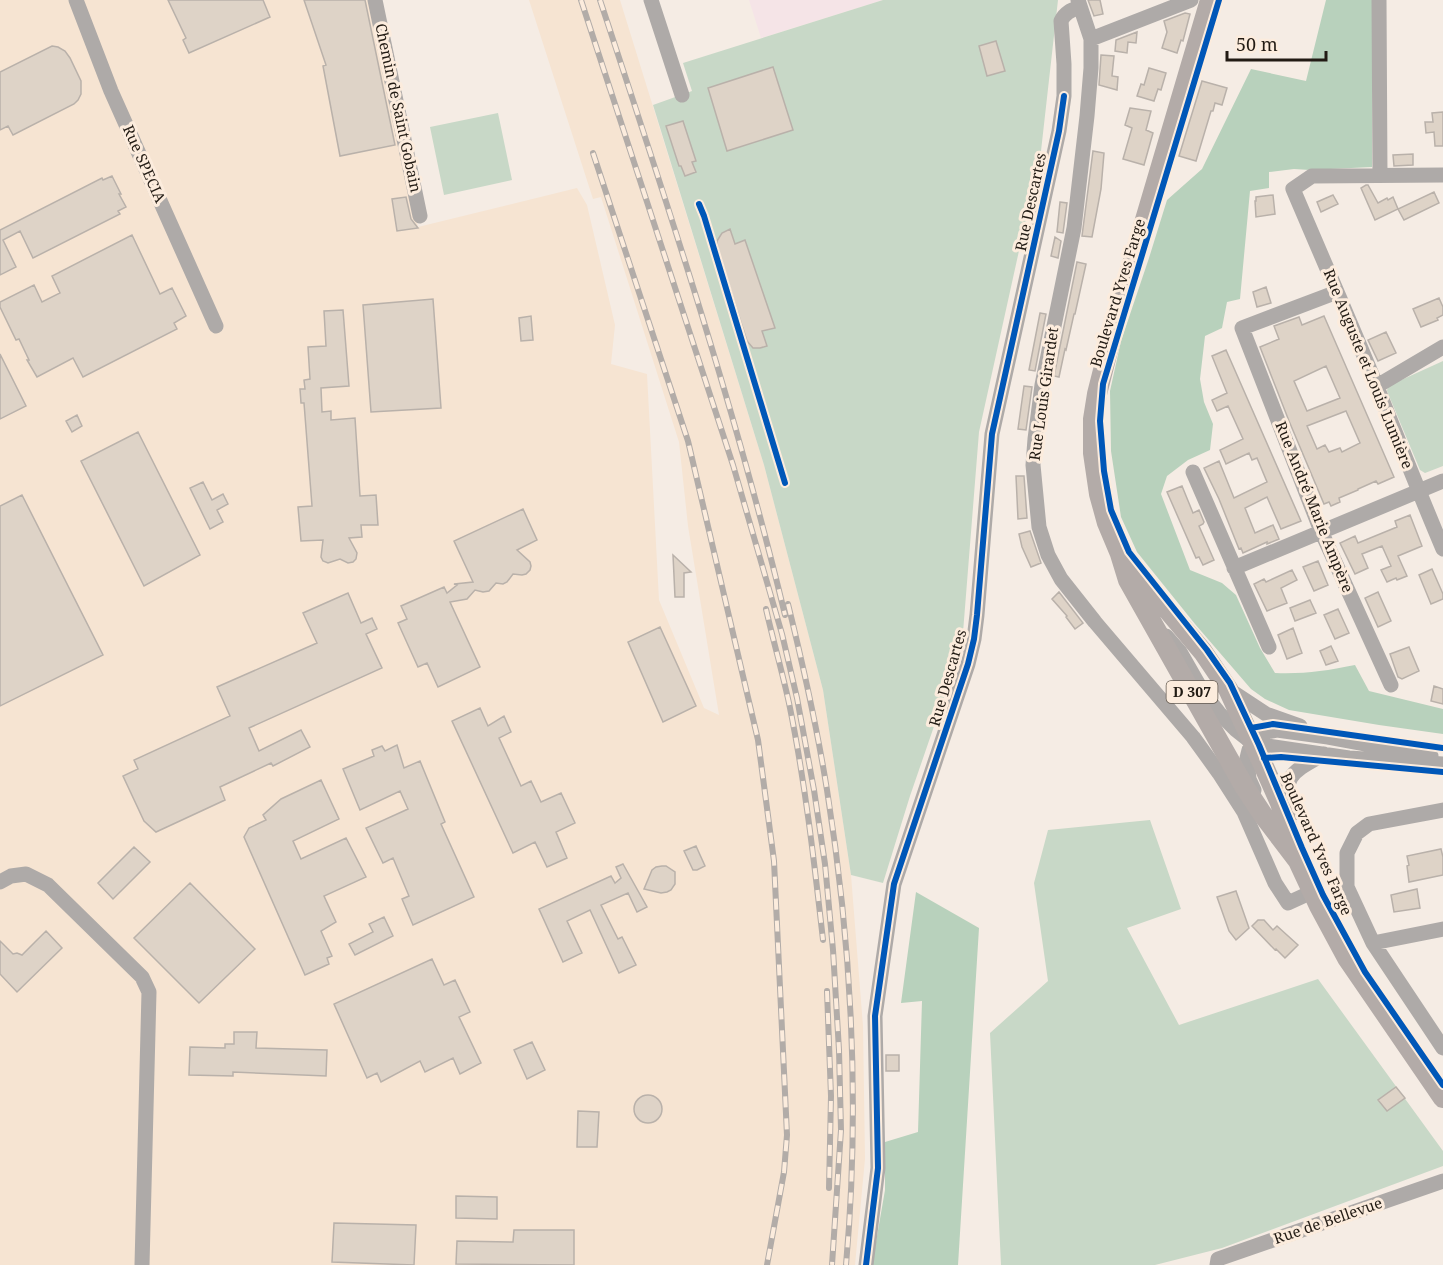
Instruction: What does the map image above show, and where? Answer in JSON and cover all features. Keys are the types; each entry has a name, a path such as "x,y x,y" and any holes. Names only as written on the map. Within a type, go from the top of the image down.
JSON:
{"main road":[{"name":"Boulevard Yves Farge","path":"1210,0 1118,311 1096,394 1093,419 1095,476 1107,523 1128,580 1244,786 1298,861"},
{"name":"Boulevard Yves Farge","path":"1120,554 1203,652 1228,689 1280,803 1298,861 1312,892 1347,958 1443,1098"}],"street":[{"name":"Rue SPECIA","path":"76,0 111,91 216,326"},
{"name":"Chemin de Saint Gobain","path":"375,0 420,216"},
{"path":"651,0 682,95"},
{"path":"1091,39 1191,0"},
{"path":"1379,0 1380,175 1443,175"},
{"name":"Rue Louis Girardet","path":"1079,3 1091,39 1091,68 1074,228 1042,385 1035,439 1033,465 1039,527 1048,555 1061,579 1193,737 1219,773 1244,812 1275,883 1288,903 1312,892"},
{"name":"Rue Descartes","path":"866,1265 878,1168 875,1016 894,884 968,664 974,639 992,434 1059,131 1064,96 1061,21 1079,3"},
{"name":"Rue Auguste et Louis Lumière","path":"1380,175 1312,176 1293,189 1443,549"},
{"name":"Rue André Marie Ampère","path":"1337,292 1242,328 1321,531 1391,686"},
{"path":"1377,386 1443,347"},
{"path":"1193,472 1269,648"},
{"path":"1234,568 1443,481"},
{"path":"1152,620 1180,652 1204,694 1219,713 1254,744 1368,760 1443,764"},
{"path":"1228,689 1266,714 1294,725 1358,742"},
{"path":"1271,826 1249,779 1247,768 1249,750 1266,732 1277,730 1443,758"},
{"path":"1298,861 1295,821 1288,801 1287,786 1297,769 1324,754"},
{"path":"1443,810 1370,824 1358,833 1347,853 1347,887 1374,943 1443,1048"},
{"path":"0,882 11,876 26,874 48,885 142,977 149,992 141,1265"},
{"path":"1374,943 1443,929"},
{"name":"Rue de Bellevue","path":"1217,1265 1218,1259 1443,1181"}],"shaded area":[{"path":"0,0 369,0 418,227 577,188 587,205 615,325 611,364 647,374 659,600 704,708 719,715 688,526 679,442 601,197 593,199 529,0 620,0 764,465 823,690 851,875 863,1026 865,1159 855,1265 0,1265"},
{"path":"749,0 883,0 761,38"}],"green space":[{"path":"883,0 1058,0 1041,151 979,432 962,645 883,883 851,875 823,690 764,465 653,105 692,91 683,63"},
{"path":"1326,0 1372,0 1372,167 1269,172 1269,188 1250,191 1240,299 1227,302 1222,328 1205,336 1200,379 1204,402 1213,424 1210,450 1188,460 1167,476 1161,494 1190,570 1222,583 1236,595 1260,648 1275,673 1315,672 1355,665 1369,691 1443,709 1443,734 1289,710 1265,699 1251,689 1137,552 1121,517 1111,451 1110,391 1121,341 1167,200 1202,169 1251,69 1306,81"},
{"path":"498,113 512,180 444,195 430,127"},
{"path":"1443,361 1443,466 1425,473 1420,470 1387,391 1388,386"},
{"path":"1150,820 1181,909 1127,928 1179,1025 1318,979 1443,1151 1443,1166 1222,1248 1155,1265 1001,1265 990,1033 1048,981 1034,883 1048,830"},
{"path":"916,892 979,928 958,1265 872,1265 885,1190 885,1142 918,1132 922,1001 901,1003"}],"building":[{"path":"168,0 263,0 270,17 189,53 183,40 186,38"},
{"path":"304,0 365,0 395,145 340,156 323,66 326,65"},
{"path":"1088,0 1100,0 1103,14 1094,16"},
{"path":"1185,13 1190,14 1183,41 1181,40 1177,53 1162,48 1167,32 1164,21"},
{"path":"1137,32 1136,43 1128,42 1127,53 1115,51 1116,40"},
{"path":"996,41 1005,71 987,76 979,46"},
{"path":"52,46 65,51 70,58 81,81 81,94 78,100 13,135 8,126 0,130 0,72"},
{"path":"1101,55 1114,56 1112,76 1118,77 1117,90 1099,85"},
{"path":"773,67 793,130 727,151 708,88"},
{"path":"1149,68 1166,73 1161,90 1158,89 1154,101 1137,96 1141,84 1144,85"},
{"path":"1202,81 1227,88 1222,105 1215,103 1211,111 1196,161 1179,156"},
{"path":"1130,108 1151,111 1146,130 1153,133 1144,165 1123,159 1132,128 1125,125"},
{"path":"1443,112 1443,146 1435,146 1434,132 1426,133 1425,122 1433,122 1432,113"},
{"path":"683,121 696,161 692,162 696,172 685,176 679,166 666,126"},
{"path":"1093,151 1104,153 1101,189 1092,237 1082,236"},
{"path":"1413,154 1413,165 1394,166 1393,155"},
{"path":"112,176 126,207 118,211 120,214 33,258 20,231 3,240 16,267 0,275 0,230 102,178 103,180"},
{"path":"1366,185 1378,203 1393,197 1398,209 1375,220 1361,188"},
{"path":"1434,192 1439,203 1404,220 1398,209"},
{"path":"1273,195 1275,214 1256,217 1256,197"},
{"path":"1333,195 1338,204 1321,212 1317,202"},
{"path":"406,197 411,219 418,228 397,231 392,199"},
{"path":"1060,202 1067,203 1063,233 1057,232"},
{"path":"730,229 735,244 745,240 775,328 762,331 767,346 760,348 753,348 747,341 718,251 717,241 722,233"},
{"path":"132,235 160,294 172,288 186,316 174,323 177,329 83,377 73,358 37,377 19,339 16,340 0,307 0,302 34,285 42,302 60,293 52,276"},
{"path":"1055,237 1061,241 1058,258 1051,256"},
{"path":"1077,262 1086,264 1059,377 1054,376"},
{"path":"1266,287 1271,303 1257,307 1253,292"},
{"path":"1439,298 1443,307 1443,315 1437,318 1438,320 1421,327 1413,309"},
{"path":"433,299 441,408 371,412 363,305"},
{"path":"343,310 349,386 321,388 322,412 331,411 331,420 355,418 360,496 376,495 378,525 361,525 362,537 349,538 357,553 353,562 348,563 340,559 328,563 321,557 323,540 301,541 298,507 312,506 304,403 301,403 300,389 305,389 304,380 310,379 308,347 326,346 324,311"},
{"path":"1040,313 1046,314 1035,371 1029,370"},
{"path":"531,316 533,340 521,341 519,318"},
{"path":"1324,316 1394,477 1378,484 1376,481 1358,489 1339,498 1340,502 1331,506 1329,502 1324,504 1260,347 1279,339 1274,326 1299,317 1302,325","holes":["1326,366 1340,398 1307,411 1294,381","1346,411 1360,443 1342,452 1340,448 1329,452 1325,445 1317,449 1307,426"]},
{"path":"1386,332 1396,353 1378,361 1368,340"},
{"path":"1226,350 1301,521 1281,529 1267,497 1245,508 1255,533 1273,525 1279,539 1243,553 1241,548 1239,549 1204,468 1219,461 1234,498 1267,482 1257,458 1252,460 1249,453 1226,464 1220,450 1243,439 1228,406 1217,411 1212,400 1227,393 1212,356"},
{"path":"0,354 26,406 0,419"},
{"path":"1024,386 1032,387 1026,430 1018,429"},
{"path":"77,415 82,426 72,432 66,421"},
{"path":"138,432 200,555 144,586 81,461"},
{"path":"1016,476 1024,476 1027,518 1018,519"},
{"path":"203,482 212,500 223,494 228,504 217,510 223,522 210,529 190,488"},
{"path":"1182,486 1193,513 1199,510 1204,522 1199,526 1214,560 1203,565 1199,557 1196,558 1167,492"},
{"path":"22,495 103,655 0,706 0,506"},
{"path":"523,509 537,540 517,550 530,562 530,570 522,575 513,574 507,582 496,583 489,591 475,590 467,599 450,602 480,667 438,687 427,663 418,667 398,623 407,619 401,606 444,587 447,593 457,585 454,584 473,582 454,541"},
{"path":"1410,515 1422,546 1398,556 1407,576 1387,582 1381,570 1391,566 1382,546 1362,554 1368,568 1355,574 1340,543 1355,536 1358,543 1397,527 1395,521"},
{"path":"1030,531 1041,563 1031,567 1019,534"},
{"path":"673,555 691,572 684,573 684,597 675,597"},
{"path":"1318,561 1328,585 1314,591 1303,567"},
{"path":"1432,569 1443,599 1431,604 1419,575"},
{"path":"1292,570 1297,580 1281,588 1287,603 1267,611 1254,584 1264,579 1266,582"},
{"path":"1059,592 1083,623 1075,629 1052,599"},
{"path":"1378,592 1391,621 1378,627 1365,598"},
{"path":"348,593 361,623 372,618 377,629 366,634 382,668 249,728 259,751 301,730 310,747 273,766 271,763 220,787 225,800 156,832 144,821 123,776 138,769 134,760 230,716 217,687 317,643 303,613"},
{"path":"1310,600 1316,613 1295,621 1290,608"},
{"path":"1338,609 1349,633 1335,639 1324,615"},
{"path":"660,627 696,706 663,722 628,642"},
{"path":"1293,628 1302,653 1287,659 1278,635"},
{"path":"1331,646 1338,661 1326,665 1320,651"},
{"path":"1409,647 1419,671 1402,679 1398,677 1390,654"},
{"path":"1434,686 1443,689 1443,704 1431,701"},
{"path":"480,708 488,726 504,716 511,732 499,738 521,786 531,781 541,802 561,793 575,823 556,832 567,858 547,867 535,842 513,853 452,721"},
{"path":"397,745 404,768 420,761 445,822 441,824 474,897 413,925 402,899 409,896 393,858 383,863 366,828 408,809 400,791 360,810 343,769 374,756 372,750 382,746 385,751"},
{"path":"321,780 339,819 293,841 301,859 346,838 366,877 324,896 336,922 321,931 332,956 327,958 329,964 305,975 244,837 249,828 266,820 263,815 281,799"},
{"path":"696,846 705,866 693,870 684,851"},
{"path":"134,847 150,862 113,899 98,883"},
{"path":"1441,849 1443,875 1409,882 1407,856"},
{"path":"623,864 647,907 637,912 628,893 601,905 618,939 622,937 636,965 619,973 590,910 567,921 582,953 563,962 539,909 611,876 615,883 621,878 616,867"},
{"path":"666,866 675,872 675,884 671,890 661,893 644,889 652,870"},
{"path":"190,883 255,949 199,1003 134,938"},
{"path":"1417,889 1420,908 1394,912 1391,895"},
{"path":"1236,891 1249,928 1236,940 1229,931 1217,897"},
{"path":"384,917 393,936 355,955 349,944 373,932 369,924"},
{"path":"1258,920 1264,920 1273,930 1277,926 1298,945 1285,958 1252,926"},
{"path":"46,931 62,948 17,992 0,974 0,941 13,954 22,955"},
{"path":"432,959 444,985 455,980 470,1012 459,1017 481,1063 460,1074 453,1058 425,1072 420,1061 381,1082 377,1073 367,1078 334,1004"},
{"path":"234,1032 257,1032 256,1048 327,1050 326,1076 233,1072 233,1076 189,1075 190,1047 225,1048 225,1044 234,1044"},
{"path":"532,1042 545,1070 527,1079 514,1050"},
{"path":"886,1055 899,1055 899,1071 886,1071"},
{"path":"1396,1087 1405,1098 1387,1111 1378,1100"},
{"path":"648,1095 658,1099 662,1109 658,1119 648,1123 638,1119 634,1109 638,1099"},
{"path":"578,1111 599,1112 597,1147 577,1147"},
{"path":"456,1196 497,1197 497,1219 456,1218"},
{"path":"334,1223 416,1225 414,1265 332,1262"},
{"path":"514,1230 574,1230 574,1265 456,1264 457,1241 513,1242"}],"railway":[{"path":"581,0 733,465 782,634 797,698 825,864 833,950 841,1130 832,1265"},
{"path":"600,0 675,229 722,383 785,615"},
{"path":"593,153 688,441 758,740 774,861 787,1135 784,1172 767,1265"},
{"path":"788,604 823,766 836,849 848,968 853,1087 846,1265"},
{"path":"766,609 789,703 800,762 823,940"},
{"path":"827,991 831,1096 829,1188"}],"cycle path":[{"path":"1219,0 1103,384 1100,421 1104,471 1111,510 1129,552 1207,650 1230,683 1323,895 1365,972 1443,1085"},
{"path":"866,1265 878,1168 875,1016 894,884 968,664 974,639 992,434 1059,131 1064,96"},
{"path":"699,204 785,483"},
{"path":"1251,728 1273,724 1443,748"},
{"path":"1264,758 1281,757 1443,772"}]}
